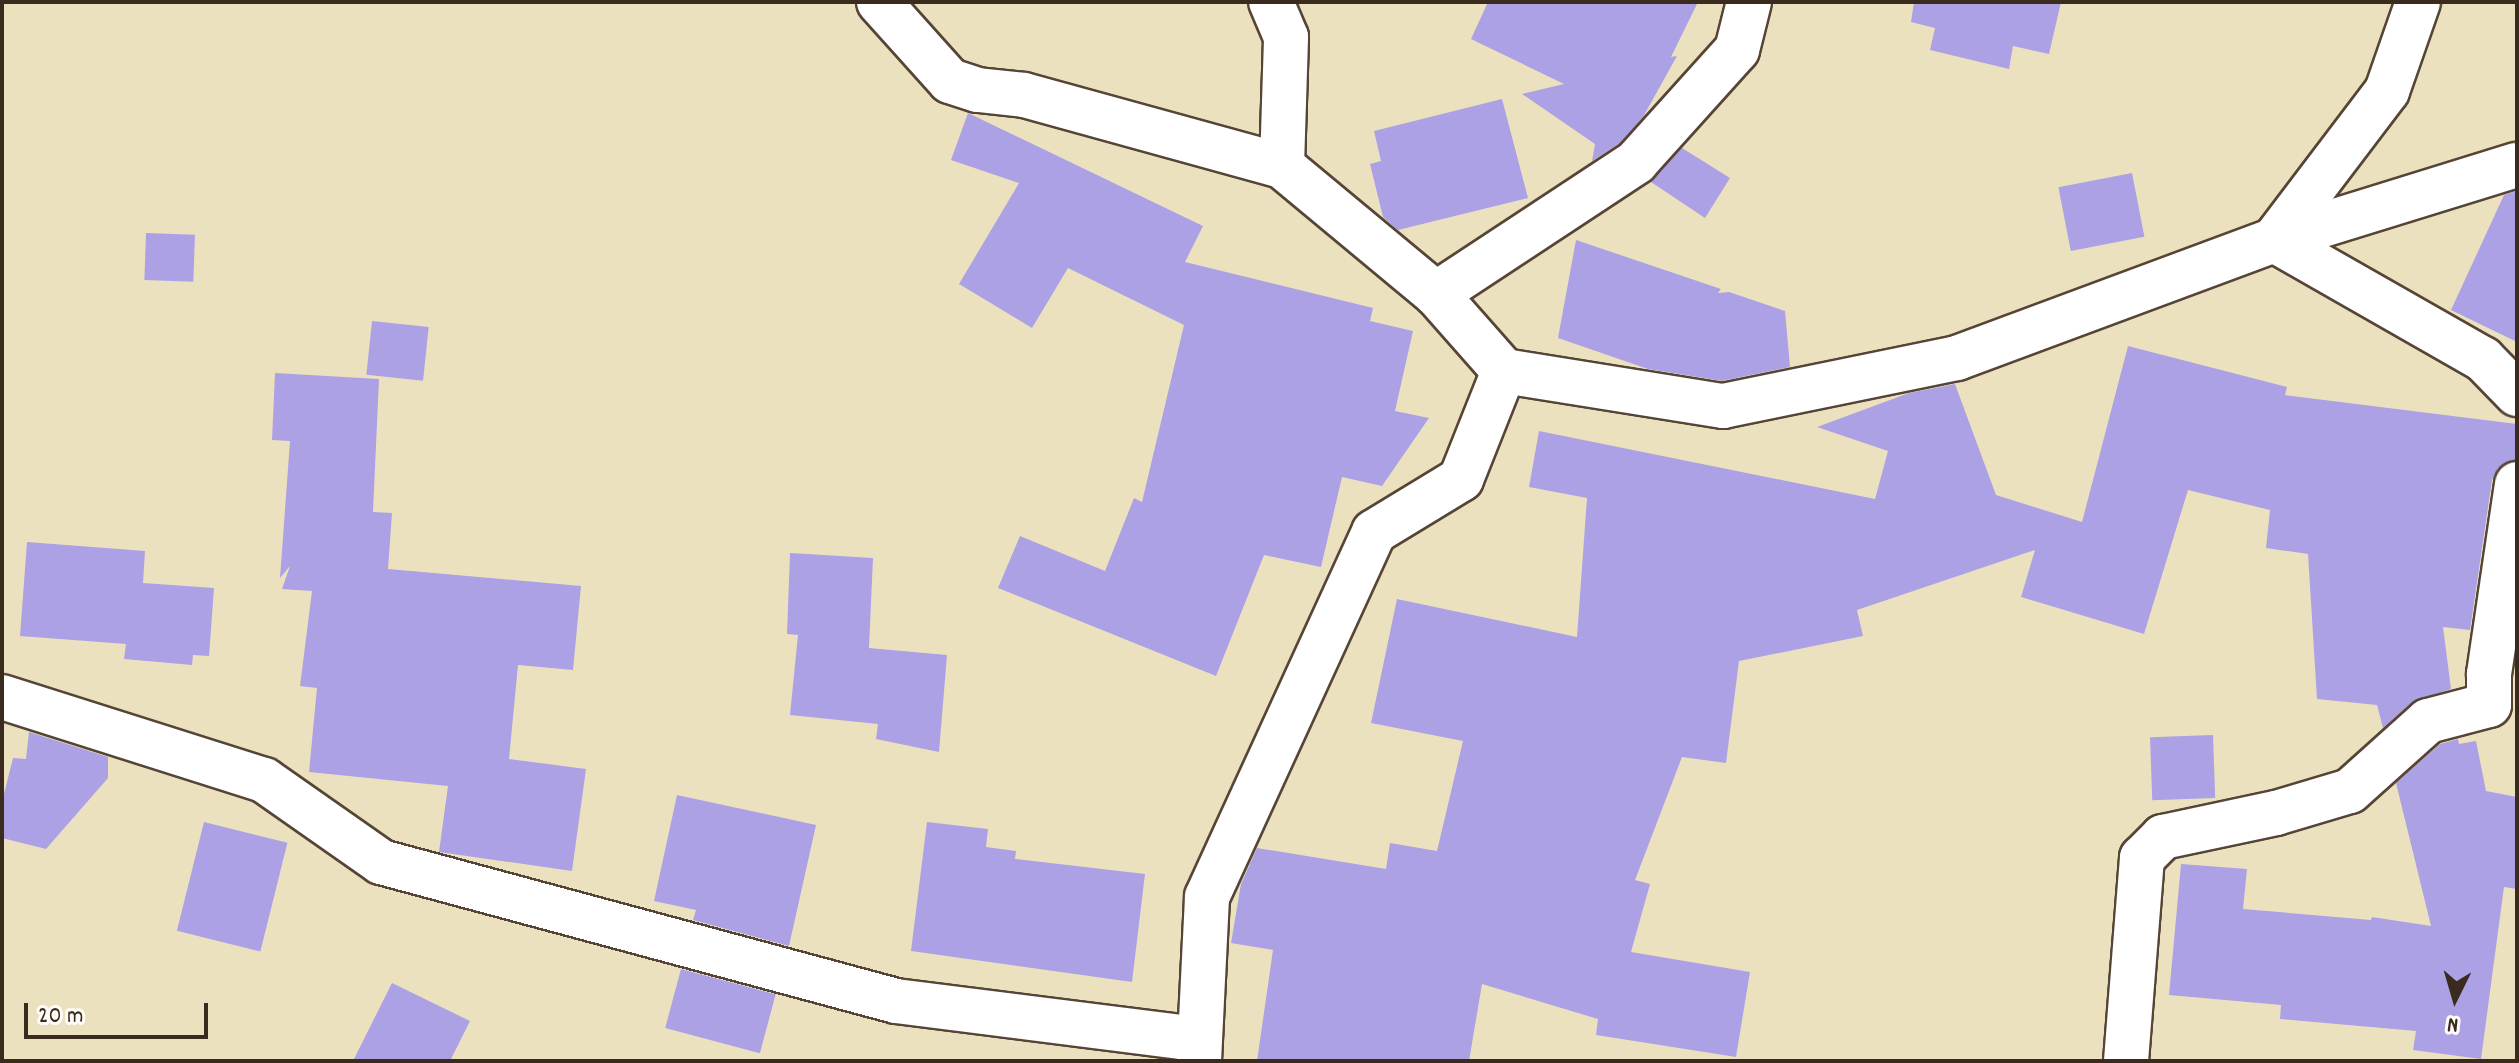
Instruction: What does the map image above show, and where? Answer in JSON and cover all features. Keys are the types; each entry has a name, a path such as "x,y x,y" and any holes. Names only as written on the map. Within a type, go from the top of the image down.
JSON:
{"street":[{"path":"879,2 950,81 978,90 1024,95 1282,166 1436,294 1504,371 1723,406 1957,358 2274,240 2517,165"},
{"path":"1271,2 1286,37 1282,166"},
{"path":"1436,294 1636,162 1737,50 1749,2"},
{"path":"2274,240 2387,91 2418,2"},
{"path":"2274,240 2483,359 2517,394"},
{"path":"2,697 264,780 381,862 896,1001 1198,1050 1207,897 1374,532 1461,479 1504,371"},
{"path":"2126,1061 2142,858 2163,837 2276,813 2350,791 2428,721 2489,705 2489,674 2517,484"}],"building":[{"path":"1488,2 1698,2 1671,57 1677,56 1643,117 1620,143 1592,161 1595,144 1522,94 1564,84 1471,39"},
{"path":"1914,2 2061,2 2049,54 2013,46 2009,69 1930,50 1935,28 1911,22"},
{"path":"1502,99 1528,198 1398,230 1383,217 1370,164 1381,161 1374,131"},
{"path":"968,113 1203,226 1185,262 1373,308 1370,321 1413,331 1395,411 1429,418 1382,486 1342,477 1321,567 1264,555 1216,676 998,588 1020,536 1105,571 1134,498 1142,502 1184,325 1068,268 1032,328 959,284 1019,183 951,160"},
{"path":"1682,148 1730,178 1705,218 1651,182"},
{"path":"2132,173 2144,237 2071,251 2058,187"},
{"path":"2517,191 2517,342 2451,310 2504,195"},
{"path":"146,233 195,235 193,282 144,280"},
{"path":"1576,240 1721,289 1718,293 1729,292 1785,311 1790,367 1722,381 1648,369 1558,338"},
{"path":"372,321 429,327 423,381 366,375"},
{"path":"2128,346 2287,387 2285,395 2517,424 2517,460 2498,468 2492,480 2470,630 2443,627 2451,689 2412,702 2383,728 2377,705 2317,699 2308,554 2266,548 2270,510 2188,490 2144,634 2021,597 2035,550 1857,610 1863,636 1739,661 1726,763 1682,757 1635,880 1650,884 1631,952 1750,972 1736,1057 1596,1035 1598,1019 1482,984 1469,1061 1257,1061 1273,950 1231,943 1241,884 1257,848 1386,869 1390,843 1437,851 1463,741 1371,723 1397,599 1577,637 1587,498 1529,487 1539,431 1875,499 1888,451 1817,427 1909,393 1955,384 1996,495 2082,522"},
{"path":"275,373 379,379 373,512 392,513 388,569 581,586 573,670 518,665 509,759 586,769 572,871 439,852 448,786 309,772 317,688 300,686 312,591 282,589 290,566 280,578 290,441 272,440"},
{"path":"27,542 145,551 143,583 214,588 209,656 193,655 192,665 124,659 126,644 20,636"},
{"path":"790,553 873,558 869,648 947,655 939,752 876,739 878,724 790,715 798,635 787,634"},
{"path":"29,732 108,757 108,778 46,849 2,838 2,802 13,758 26,759"},
{"path":"2213,735 2215,798 2152,800 2150,737"},
{"path":"2458,739 2459,744 2476,741 2486,791 2517,797 2517,889 2504,887 2481,1059 2413,1050 2416,1031 2280,1019 2281,1005 2169,995 2181,864 2247,869 2243,909 2371,920 2372,917 2431,926 2396,783 2440,744"},
{"path":"677,795 816,825 789,946 693,920 696,910 654,901"},
{"path":"204,822 287,843 260,951 177,931"},
{"path":"927,822 988,829 986,847 1016,851 1015,859 1145,874 1132,982 911,951"},
{"path":"681,969 776,994 760,1053 665,1028"},
{"path":"392,983 470,1021 450,1061 353,1061"}]}
